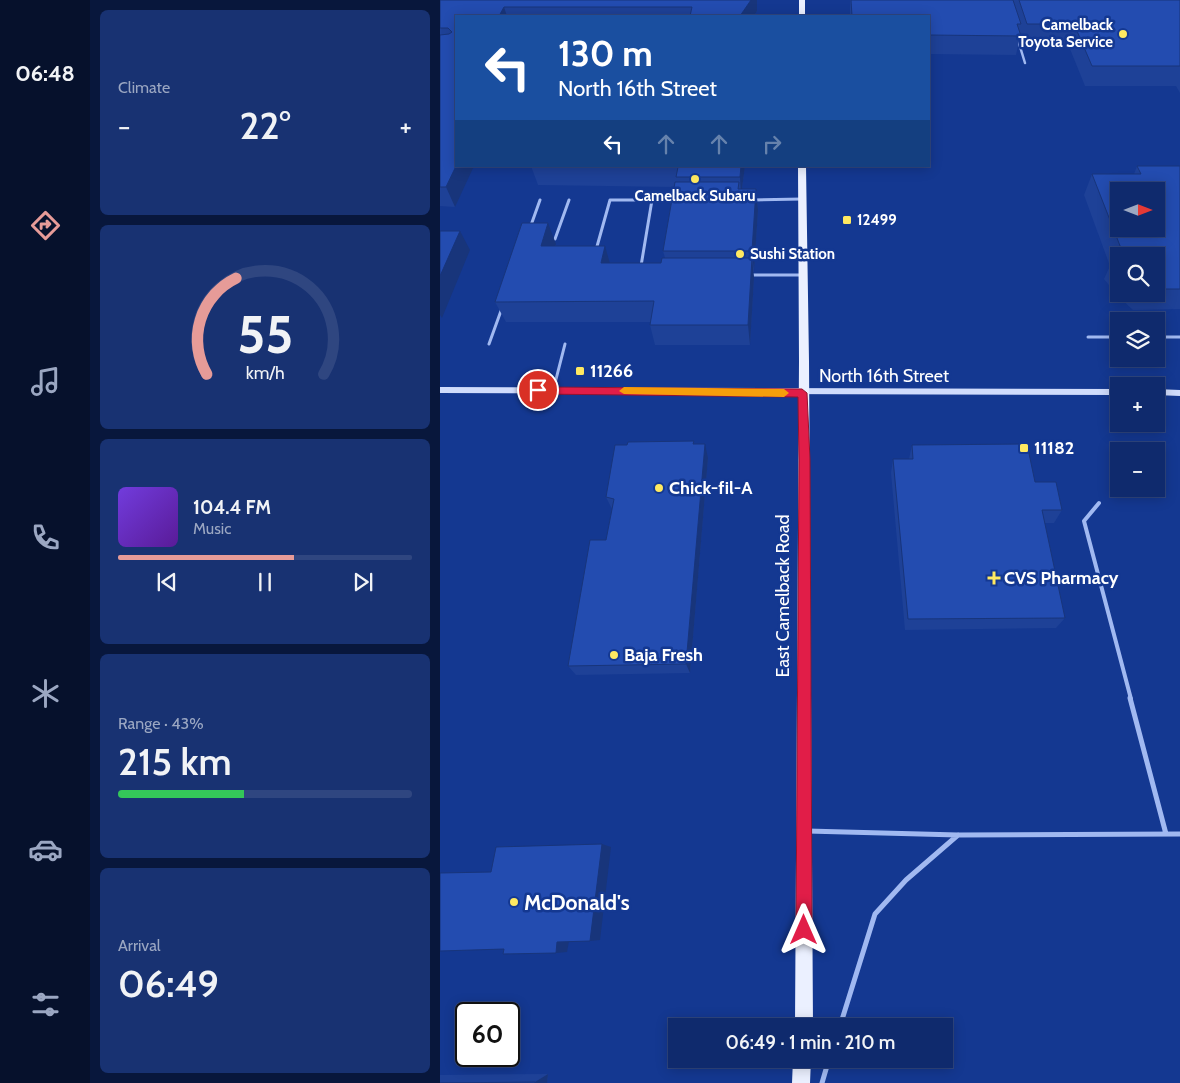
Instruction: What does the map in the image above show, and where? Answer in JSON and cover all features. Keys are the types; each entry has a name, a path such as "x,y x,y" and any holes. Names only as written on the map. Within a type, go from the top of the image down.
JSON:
{"main road":[{"path":"802,0 802,15"},
{"name":"East Camelback Road","path":"802,167 802,393 805,452 804,1018"},
{"name":"North 16th Street","path":"440,390 802,393 1110,392"},
{"path":"1165,392 1180,393"},
{"path":"801,1083 802,1068"}],"lane":[{"path":"1016,36 1025,63"},
{"path":"750,200 802,199"},
{"path":"528,235 540,200"},
{"path":"555,239 569,200"},
{"path":"595,254 610,200 678,200"},
{"path":"640,268 652,200"},
{"path":"744,275 803,275"},
{"path":"489,344 506,299"},
{"path":"1088,337 1110,337"},
{"path":"1165,337 1180,337"},
{"path":"553,390 565,344"},
{"path":"1099,503 1084,521 1166,834"},
{"path":"804,830 958,835 1180,834"},
{"path":"842,1018 875,914 906,880 958,835"},
{"path":"822,1083 827,1068"}],"building":[{"path":"440,0 751,0 741,15 690,15 692,7 504,7 500,15 455,15 456,167 446,187 440,187 440,35 452,32 448,28 440,28"},
{"path":"851,0 1013,0 1021,24 1017,24 1021,36 930,35 930,15 852,15"},
{"name":"Camelback Toyota Service","path":"1019,0 1180,0 1180,66 1092,66 1074,24 1027,24"},
{"path":"1137,166 1180,166 1180,289 1165,289 1165,247 1120,247 1117,238 1165,238 1165,182 1110,182 1110,220 1092,174 1141,174"},
{"path":"678,167 741,167 740,177 676,177"},
{"path":"675,182 739,182 738,189 756,189 752,251 663,251"},
{"path":"522,223 548,223 541,246 605,246 601,263 661,263 662,258 752,258 748,325 650,325 654,301 495,302"},
{"path":"440,231 460,231 440,276"},
{"path":"694,441 693,444 705,444 686,664 568,666 590,540 606,540 614,499 606,497 615,445 627,445 628,442"},
{"name":"CVS Pharmacy","path":"1027,444 1035,482 1056,482 1062,510 1042,510 1065,618 908,619 893,459 913,459 912,445"},
{"path":"602,844 590,941 557,942 556,953 503,954 504,949 440,951 440,873 491,872 496,847"},
{"path":"535,1082 535,1083 440,1083"}],"slow traffic":[{"path":"624,391 784,393"}],"place":[{"name":"Camelback Toyota Service","path":"1123,34"},
{"name":"Camelback Subaru","path":"695,179"},
{"name":"12499","path":"847,220"},
{"name":"Sushi Station","path":"740,254"},
{"name":"11266","path":"580,371"},
{"name":"11182","path":"1024,448"},
{"name":"Chick-fil-A","path":"659,488"},
{"name":"CVS Pharmacy","path":"994,578"},
{"name":"Baja Fresh","path":"614,655"},
{"name":"McDonald's","path":"514,902"}],"route":[{"path":"538,390 802,393 805,460 803,632 804,930"}]}
